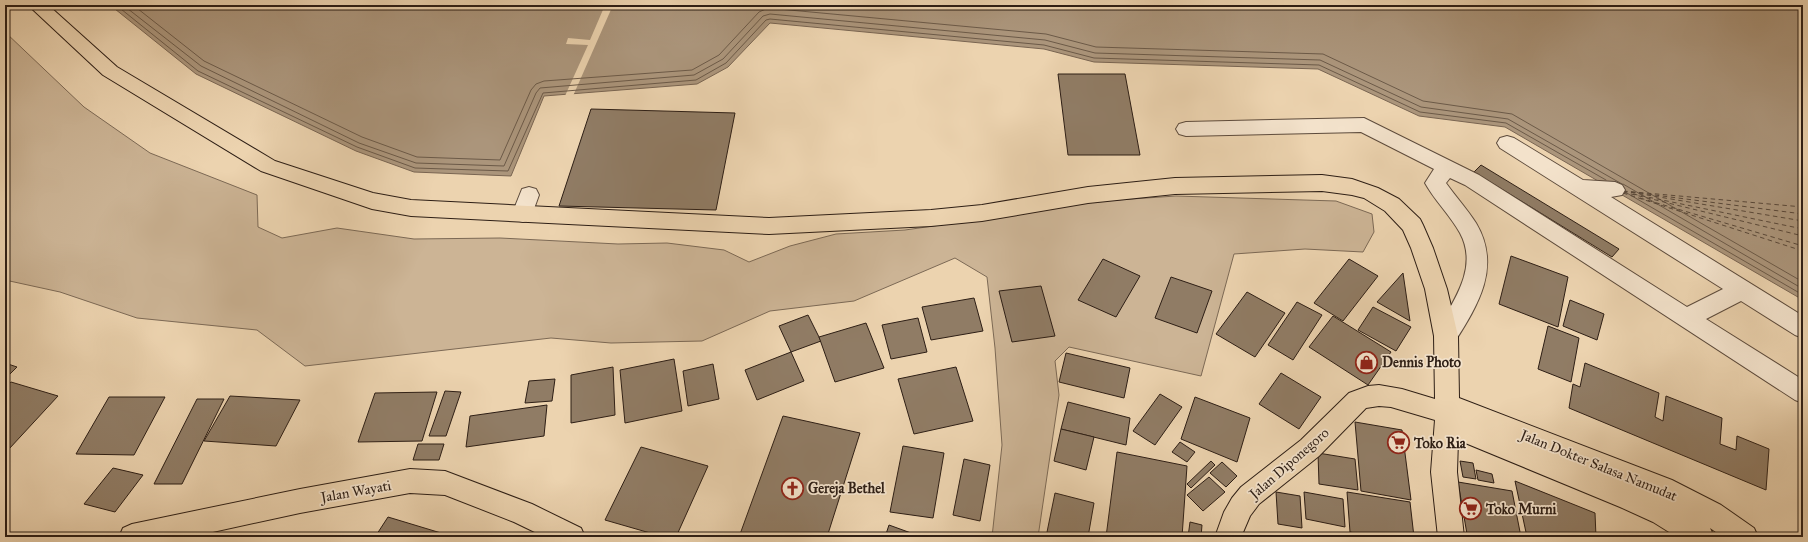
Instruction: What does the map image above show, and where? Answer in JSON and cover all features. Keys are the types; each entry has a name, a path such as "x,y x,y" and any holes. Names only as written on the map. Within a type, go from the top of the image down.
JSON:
{"main road":[{"path":"37,5 110,71 268,166 372,201 411,208 526,205 769,226 924,218 982,213 1088,195 1176,186 1268,184 1337,185 1372,193 1392,205 1412,225 1422,248 1436,289 1446,336 1447,414 1444,472 1451,537"},
{"name":"Jalan Diponegoro","path":"1228,537 1231,525 1239,510 1253,491 1309,449 1358,400 1367,396 1377,396 1410,402 1447,414"},
{"name":"Jalan Dokter Salasa Namudat","path":"1447,414 1662,513 1701,537"},
{"name":"Jalan Dokter Salasa Namudat","path":"1447,414 1663,488 1712,514 1745,537"},
{"name":"Jalan Wayati","path":"132,537 300,501 410,481 444,483 524,513 572,537"}],"lane":[{"path":"1186,129 1364,125 1441,175 1472,180 1803,393"},
{"path":"1507,143 1803,328"},
{"path":"1441,175 1472,236 1478,253 1474,285 1446,336"},
{"path":"1578,188 1615,190"},
{"path":"1686,318 1742,290"}],"shaded area":[{"path":"5,32 84,107 150,153 257,195 258,227 282,238 337,228 414,239 500,238 618,244 667,243 724,250 749,262 790,246 836,234 905,230 990,218 1072,203 1176,196 1336,201 1372,214 1374,232 1363,252 1305,249 1234,254 1201,376 1069,347 1055,361 1059,395 1038,537 992,537 1002,445 995,348 987,277 955,258 854,301 770,311 702,341 611,343 551,338 305,366 257,330 137,318 60,292 5,280"}],"water":[{"path":"110,5 1803,5 1803,300 1505,127 1419,116 1318,69 1094,62 1044,49 770,23 728,67 697,84 544,96 511,176 414,172 356,151 196,74"}],"pier":[{"path":"605,5 613,5 573,96 565,96 588,45 566,44 568,38 590,40"}],"building":[{"path":"1058,74 1125,74 1140,155 1068,155"},
{"path":"591,109 735,113 716,210 559,206"},
{"path":"1481,165 1619,249 1612,257 1474,172"},
{"path":"1511,256 1568,277 1558,327 1499,304"},
{"path":"1103,259 1140,276 1116,317 1078,300"},
{"path":"1349,259 1378,276 1343,321 1314,303"},
{"path":"1403,273 1410,321 1377,302"},
{"path":"1171,277 1212,291 1197,333 1155,318"},
{"path":"1041,286 1055,336 1012,342 999,291"},
{"path":"1247,292 1285,313 1255,357 1216,334"},
{"path":"974,298 983,331 931,340 922,307"},
{"path":"1570,300 1604,314 1597,340 1563,326"},
{"path":"1297,302 1322,315 1293,360 1268,345"},
{"path":"1373,307 1411,327 1396,351 1358,330"},
{"path":"808,315 821,341 791,352 779,326"},
{"path":"1333,316 1391,352 1368,385 1309,347"},
{"path":"918,318 927,352 891,359 882,325"},
{"path":"866,323 884,368 835,382 819,337"},
{"path":"1548,326 1579,338 1571,382 1538,369"},
{"path":"791,352 804,381 757,400 745,370"},
{"path":"1066,353 1130,368 1124,398 1059,382"},
{"path":"674,359 682,411 625,423 620,370"},
{"path":"5,363 17,367 5,379"},
{"path":"1585,363 1659,393 1655,417 1663,421 1666,396 1722,418 1720,444 1736,450 1737,436 1769,449 1766,490 1569,408 1573,384 1580,387"},
{"path":"713,364 719,399 688,406 683,371"},
{"path":"613,367 615,415 571,423 571,375"},
{"path":"956,367 973,421 914,434 898,379"},
{"path":"1281,373 1321,397 1299,429 1259,404"},
{"path":"555,379 552,401 525,403 529,381"},
{"path":"11,382 58,396 9,449 5,447 5,387"},
{"path":"445,391 461,392 446,436 429,436"},
{"path":"437,392 422,441 358,442 375,393"},
{"path":"1160,394 1182,407 1155,445 1133,431"},
{"path":"230,396 300,400 276,446 204,441"},
{"path":"109,397 165,397 134,455 76,454"},
{"path":"1195,397 1250,418 1237,462 1181,439"},
{"path":"197,399 224,399 182,484 154,484"},
{"path":"1068,402 1130,418 1126,445 1061,429"},
{"path":"547,405 544,436 466,447 470,416"},
{"path":"783,416 860,433 827,537 739,537"},
{"path":"1355,422 1402,430 1411,500 1361,491"},
{"path":"1061,429 1094,437 1086,470 1054,461"},
{"path":"1180,442 1195,452 1187,462 1172,452"},
{"path":"418,444 444,444 439,460 413,460"},
{"path":"903,446 944,453 933,518 890,512"},
{"path":"641,447 708,466 676,537 664,537 605,520"},
{"path":"1117,452 1187,466 1182,537 1106,537"},
{"path":"1318,453 1355,459 1358,490 1319,484"},
{"path":"964,459 990,465 980,521 953,515"},
{"path":"1211,461 1215,465 1191,488 1187,484"},
{"path":"1460,461 1473,463 1476,479 1463,477"},
{"path":"1222,462 1237,476 1226,487 1210,473"},
{"path":"113,468 143,475 115,512 84,504"},
{"path":"1476,470 1492,474 1494,483 1478,480"},
{"path":"1209,477 1225,492 1203,511 1187,495"},
{"path":"1515,481 1595,513 1596,537 1527,537"},
{"path":"1458,482 1512,491 1521,537 1482,537 1467,534"},
{"path":"1276,492 1300,496 1302,528 1278,524"},
{"path":"1304,492 1343,499 1345,527 1306,519"},
{"path":"1347,492 1410,502 1414,537 1378,537 1350,532"},
{"path":"1055,493 1094,503 1088,537 1046,537"},
{"path":"388,517 441,533 439,537 375,537"},
{"path":"1190,522 1202,525 1201,537 1188,537"},
{"path":"889,525 922,537 885,537"}],"ferry route":[{"path":"1803,207 1623,191 1803,221"},
{"path":"1623,192 1803,236"},
{"path":"1631,192 1803,214"},
{"path":"1623,193 1803,251"},
{"path":"1633,194 1803,229"},
{"path":"1640,198 1803,246"}],"place":[{"name":"Dennis Photo","path":"1367,362"},
{"name":"Toko Ria","path":"1398,443"},
{"name":"Gereja Bethel","path":"792,488"},
{"name":"Toko Murni","path":"1470,509"}]}
